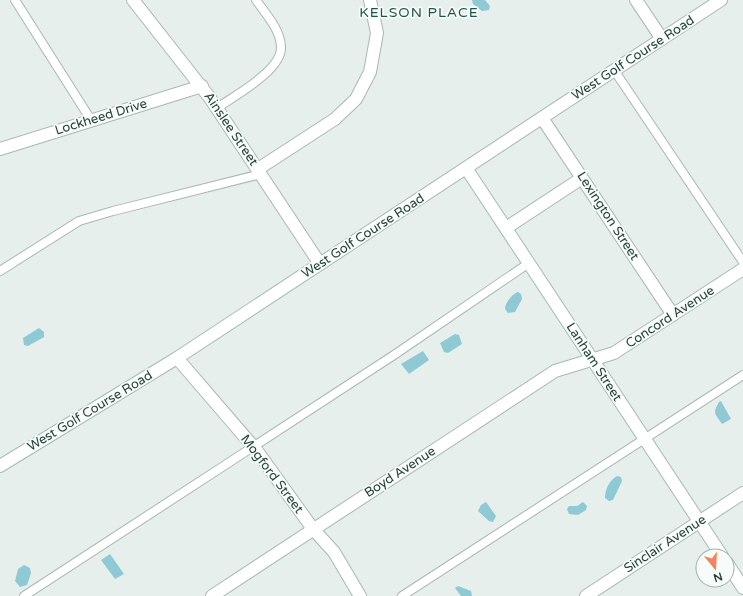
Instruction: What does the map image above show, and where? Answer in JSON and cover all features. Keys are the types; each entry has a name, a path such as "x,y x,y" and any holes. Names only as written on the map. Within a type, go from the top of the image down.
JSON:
{"street":[{"name":"Ainslee Street","path":"133,0 202,86 320,264"},
{"path":"260,172 335,119 356,99 370,72 377,33 370,0"},
{"path":"636,0 662,39"},
{"name":"West Golf Course Road","path":"0,466 177,358 721,0"},
{"name":"Lockheed Drive","path":"0,149 202,86"},
{"name":"Lexington Street","path":"542,118 673,315"},
{"name":"Lanham Street","path":"466,168 717,548"},
{"path":"506,228 582,178"},
{"name":"Concord Avenue","path":"594,361 614,353 743,269"},
{"name":"Mogford Street","path":"177,358 253,447 313,529 334,552 360,596"},
{"name":"Boyd Avenue","path":"212,596 555,371 594,361"},
{"name":"Sinclair Avenue","path":"586,596 743,493"},
{"path":"735,576 743,588"}],"lane":[{"path":"15,0 91,120"},
{"path":"217,108 269,71 279,60 282,46 277,32 256,0"},
{"path":"614,70 743,262"},
{"path":"0,271 79,221 260,172"},
{"path":"24,596 394,355 529,263"},
{"path":"402,596 644,437 743,375"}],"water":[{"path":"472,0 485,0 490,6 489,10 482,11 473,4"},
{"path":"518,292 521,294 522,299 515,312 508,313 505,309 506,304 511,297"},
{"path":"39,328 44,332 44,337 28,346 24,345 23,338"},
{"path":"455,334 459,335 462,344 448,353 444,352 440,343"},
{"path":"423,351 429,360 409,374 401,364"},
{"path":"721,401 731,419 722,424 715,413 719,402"},
{"path":"617,476 621,477 622,481 613,500 609,501 605,498 606,491 612,480"},
{"path":"486,502 496,516 493,522 489,521 478,511 481,505"},
{"path":"583,502 587,506 586,510 578,515 569,514 567,509 569,506 577,506"},
{"path":"110,554 124,574 115,579 101,560"},
{"path":"24,565 30,568 31,573 27,585 20,587 15,581 18,569"},
{"path":"458,586 471,591 472,596 461,596 455,588"}],"district":[{"name":"KELSON PLACE","path":"419,12"}]}
